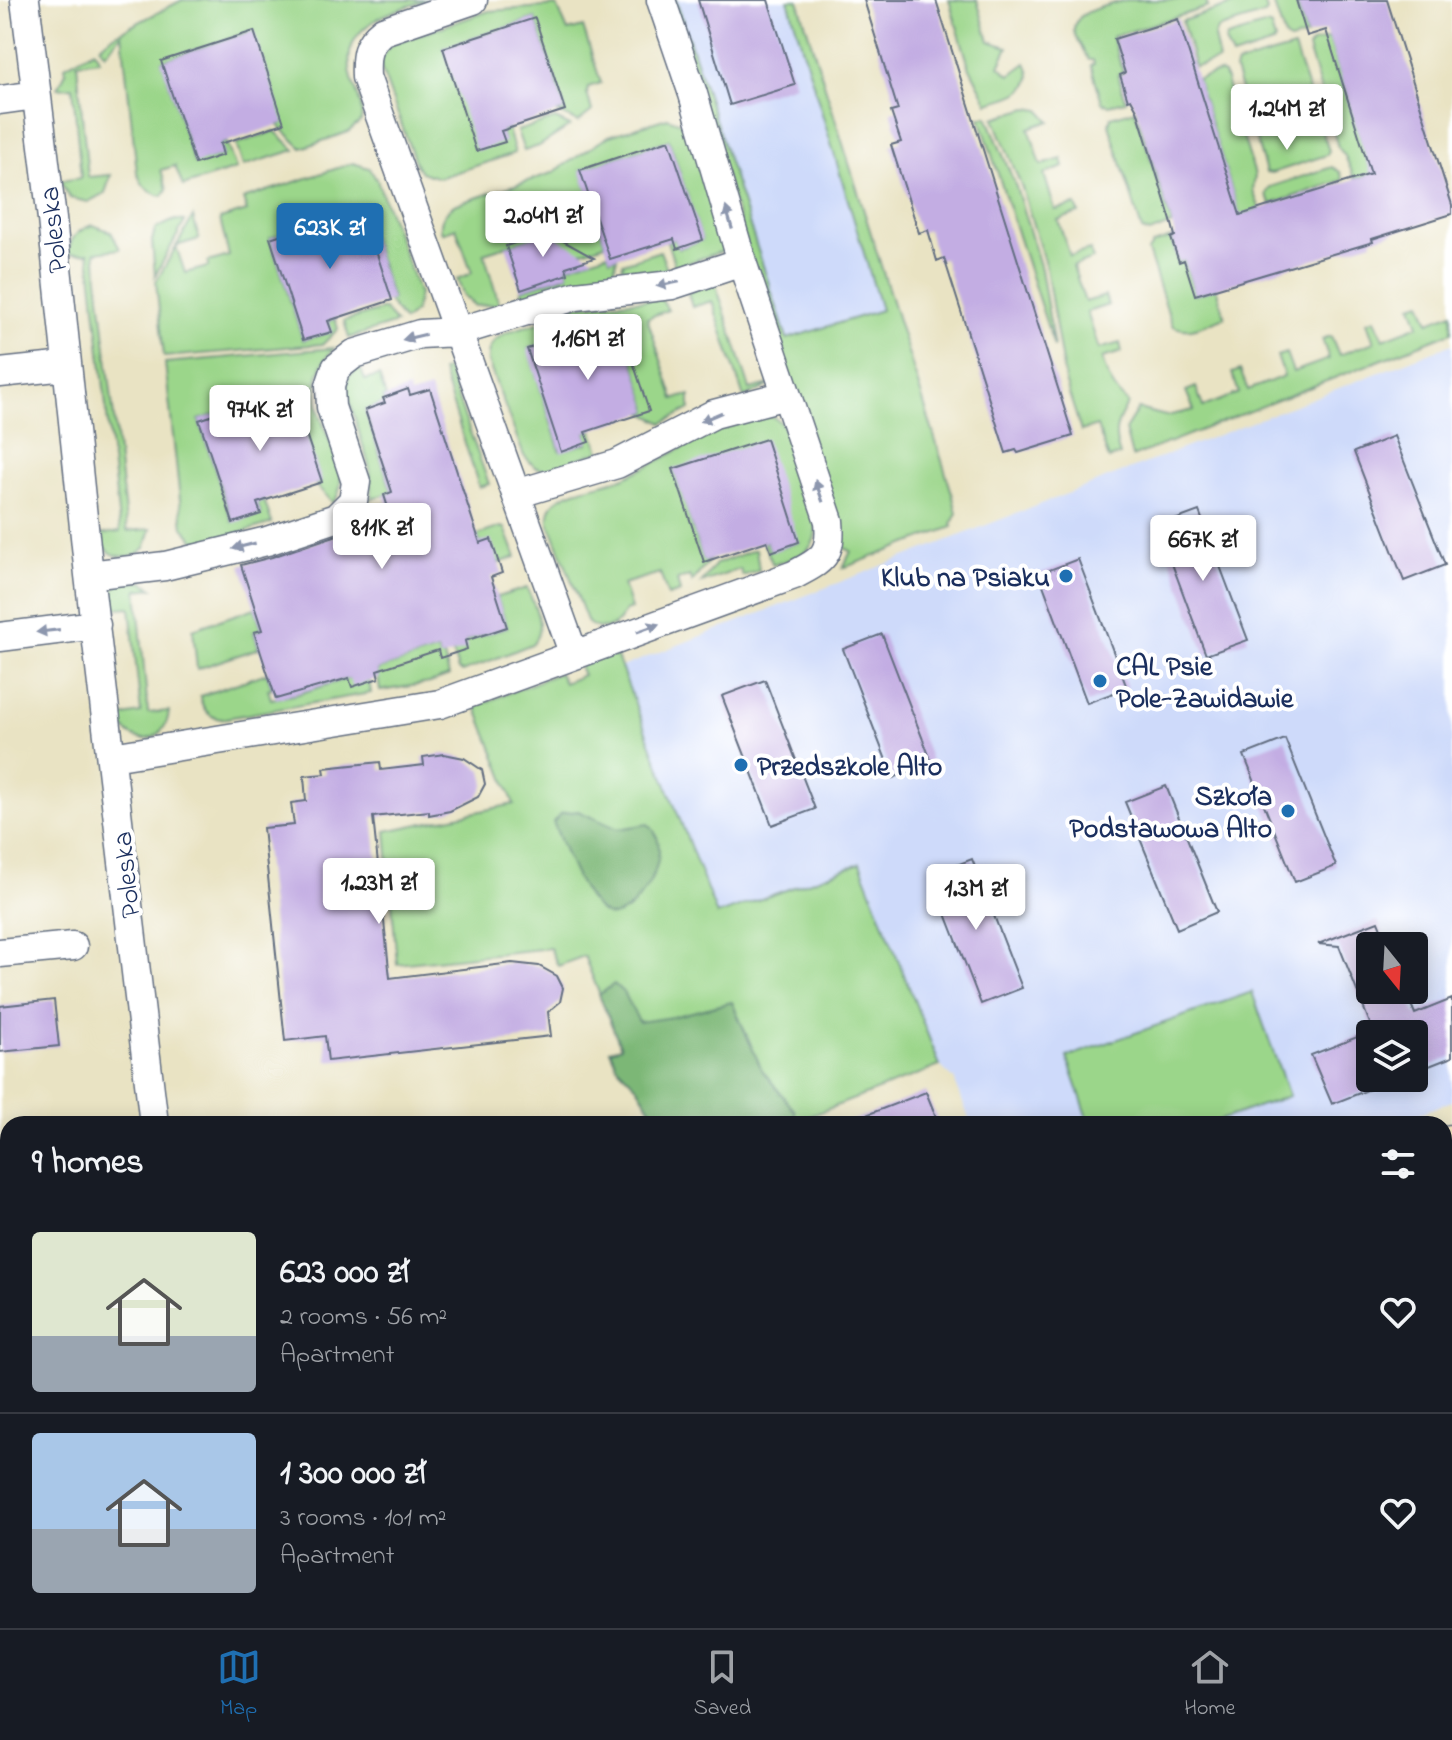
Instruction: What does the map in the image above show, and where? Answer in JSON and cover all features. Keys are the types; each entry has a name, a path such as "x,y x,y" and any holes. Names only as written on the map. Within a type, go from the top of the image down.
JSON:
{"street":[{"name":"Poleska","path":"25,0 153,1116"},
{"path":"473,0 383,31 372,40 365,58 366,77 574,655"},
{"path":"112,757 440,704 794,575 817,564 826,554 831,539 829,521 742,262 693,94 661,0"},
{"path":"0,100 36,95"},
{"path":"89,575 165,566 267,541 336,518 353,501 356,482 331,407 330,386 336,368 354,354 420,334 457,332 576,296 672,285 742,262"},
{"path":"0,373 66,366"},
{"path":"516,494 617,464 714,414 786,395"},
{"path":"0,637 96,625"},
{"path":"0,953 73,946"}],"shaded area":[{"path":"675,0 788,0 885,309 785,340"},
{"path":"1452,344 1452,1101 1413,1116 968,1116 954,1079 940,1066 860,863 717,915 619,668"}],"green space":[{"path":"182,0 427,0 382,16 359,34 349,61 361,104 361,121 348,132 302,148 278,125 283,123 253,31 162,61 194,163 223,155 220,144 226,142 236,169 183,186 175,166 161,170 167,189 163,196 146,188 137,172 122,34 105,54 99,46"},
{"path":"671,0 676,0 787,339 881,310 788,0 798,0 952,493 957,513 953,527 843,568 851,551 840,546"},
{"path":"949,0 977,0 989,41 1008,47 999,66 1010,75 1026,63 1029,80 1020,92 988,103 969,66"},
{"path":"1126,0 1206,0 1208,7 1112,37 1123,72 1118,74 1126,101 1109,105 1102,102 1091,65 1094,64 1093,60 1089,60 1077,38 1075,24 1086,13"},
{"path":"1247,0 1263,0 1267,11 1217,29 1214,37 1219,60 1195,67 1182,21"},
{"path":"1277,0 1296,0 1307,36 1290,41 1285,38 1274,5"},
{"path":"557,6 568,31 583,27 601,83 588,87 592,111 578,122 558,113 565,110 535,18 443,48 504,142 501,131 508,129 515,153 439,178 421,172 381,68 382,57 388,48 394,43 489,11"},
{"path":"1267,25 1271,27 1275,40 1273,44 1232,57 1225,42 1227,37"},
{"path":"1329,38 1372,174 1355,179 1338,147 1308,48 1312,43"},
{"path":"1294,48 1329,151 1327,155 1272,173 1266,172 1235,70 1237,64"},
{"path":"94,50 100,60 77,63 88,177 111,175 105,193 88,202 70,198 60,181 81,178 73,87 58,88 66,72 65,66"},
{"path":"1219,72 1224,74 1255,175 1253,191 1260,209 1240,216 1197,79"},
{"path":"1028,108 1040,110 1050,121 1029,128 1041,165 1062,159 1064,167 1044,174 1055,210 1076,205 1079,213 1058,220 1070,256 1090,250 1093,259 1073,266 1085,302 1105,296 1108,305 1087,312 1099,349 1120,343 1122,352 1102,358 1112,383 1128,403 1116,428 1120,455 1109,459 1097,426 1081,431 1065,381 1046,268 1022,188 994,118"},
{"path":"1135,110 1172,224 1150,233 1142,230 1109,124 1111,117"},
{"path":"987,116 1016,187 1041,269 1054,347 980,118"},
{"path":"667,118 679,122 688,131 726,250 675,267 667,241 674,239 678,249 702,240 669,140 581,170 605,244 574,254 558,241 554,231 484,253 499,304 475,306 464,296 457,279 472,273 456,228 442,233 441,229 443,217 450,208 552,173 609,136"},
{"path":"555,119 570,126 539,146 524,151 517,131"},
{"path":"275,131 295,150 243,166 236,144"},
{"path":"353,163 369,168 377,180 419,293 415,312 404,321 388,301 392,299 362,208 270,238 303,340 331,332 328,321 335,318 338,329 323,344 164,357 156,282 176,247 185,273 208,267 208,262 229,256 220,219 247,211 243,199"},
{"path":"1332,167 1340,172 1343,180 1271,204 1266,194 1270,187"},
{"path":"193,217 199,239 177,246"},
{"path":"175,220 185,221 155,276 152,241 155,229"},
{"path":"93,225 111,232 120,249 95,252 127,531 151,529 145,548 124,557 106,549 98,535 120,532 89,253 68,254 75,235"},
{"path":"1171,238 1179,262 1184,260 1195,295 1216,288 1225,317 1191,329 1172,325 1148,251 1153,244"},
{"path":"660,251 667,269 621,276 623,263"},
{"path":"608,253 610,259 617,257 613,277 572,281 523,297 521,290 568,275 566,267"},
{"path":"714,279 750,389 774,383 744,398 712,301 692,307 688,293"},
{"path":"661,299 668,310 647,318 674,399 690,395 690,409 663,423 644,413 649,411 619,319 528,349 560,451 588,443 585,431 592,430 600,451 546,470 535,467 524,456 488,362 492,344 516,329 544,322 543,315 578,305"},
{"path":"1421,302 1429,322 1452,313 1452,332 1132,457 1125,430 1138,409 1166,416 1194,410 1186,391 1196,387 1203,407 1239,393 1232,373 1240,370 1248,390 1284,376 1277,356 1286,353 1293,372 1329,359 1322,339 1331,336 1339,355 1374,342 1367,322 1375,319 1383,339 1419,325 1412,305"},
{"path":"384,309 396,323 349,338 344,321"},
{"path":"334,348 320,369 316,391 319,412 339,470 340,487 333,503 315,484 321,482 291,390 199,420 232,522 261,514 257,503 264,500 272,523 207,543 194,540 183,527 165,363"},
{"path":"360,367 365,380 379,376 386,397 383,398 385,403 365,410 392,492 372,499 370,469 346,389 349,376"},
{"path":"447,369 489,484 479,487 442,371"},
{"path":"772,416 786,432 816,526 809,549 797,557 773,565 763,542 767,541 771,551 799,542 674,470 704,561 710,560 692,582 690,576 677,580 680,592 668,596 660,573 623,584 631,609 625,611 618,622 609,628 588,623 549,522 550,510 555,502 572,492 622,478 712,433"},
{"path":"505,528 516,557 499,563 480,543 477,535"},
{"path":"756,549 759,570 743,576 740,569 701,583 716,564"},
{"path":"122,582 143,582 153,588 137,590 148,713 169,711 161,731 147,739 131,734 118,717 141,713 130,607 106,609 111,593"},
{"path":"527,588 539,623 532,644 462,672 458,670 453,653 465,641 507,627 497,597"},
{"path":"255,608 262,630 254,632 259,648 197,669 193,629"},
{"path":"438,650 440,657 444,656 449,676 430,683 380,691 377,670"},
{"path":"615,652 717,915 860,863 940,1066 810,1116 655,1116 637,1086 617,1066 610,1050 621,1047 584,956 558,966 550,948 397,964 386,831 514,804 476,706 559,673 564,683 583,675 579,666"},
{"path":"267,673 272,688 268,689 271,699 349,678 369,681 371,693 221,719 204,708 200,696"},
{"path":"578,811 618,829 648,824 657,836 659,852 656,868 648,885 627,910 615,915 605,914 588,898 574,872 553,822 562,813"},
{"path":"614,984 625,994 639,1022 732,1002 762,1070 795,1111 795,1116 655,1116 637,1086 617,1066 610,1050 621,1047 599,995"},
{"path":"1252,992 1289,1096 1231,1116 1087,1116 1067,1057"}],"building":[{"path":"698,0 768,0 795,85 730,105"},
{"path":"864,0 936,0 1073,436 1018,453 1016,450 1006,453 944,258 937,261 928,230 919,233 891,145 901,142 891,112 898,110"},
{"path":"1296,0 1387,0 1452,205 1452,214 1372,239 1373,242 1195,295 1184,260 1179,262 1171,238 1175,236 1172,224 1137,110 1131,99 1128,100 1120,75 1125,73 1114,39 1178,19 1240,215 1371,174 1326,30 1307,36"},
{"path":"535,18 565,110 501,131 505,142 476,151 443,48"},
{"path":"254,31 284,123 220,144 223,155 195,164 161,61"},
{"path":"669,140 703,240 677,249 674,239 610,259 580,170"},
{"path":"362,208 392,300 328,321 332,332 303,340 270,238"},
{"path":"554,230 556,237 594,258 566,267 568,274 521,290 506,246"},
{"path":"619,319 649,411 585,432 589,442 561,452 527,349"},
{"path":"291,389 322,482 257,503 261,514 233,523 199,420"},
{"path":"408,389 410,395 430,389 480,543 491,539 502,573 491,577 507,627 465,641 467,649 440,658 438,650 377,670 379,678 352,687 349,678 276,699 254,632 262,630 241,565 391,517 384,495 392,492 365,410 385,403 383,398"},
{"path":"1394,436 1445,565 1404,581 1354,452"},
{"path":"766,439 799,542 771,552 767,541 704,562 673,469"},
{"path":"1199,511 1248,640 1206,655 1158,526"},
{"path":"1078,559 1127,688 1087,703 1039,574"},
{"path":"882,634 932,763 893,778 843,649"},
{"path":"765,680 815,809 772,825 722,696"},
{"path":"1285,739 1336,866 1295,882 1244,755"},
{"path":"444,754 464,758 482,770 485,784 478,797 450,811 429,815 429,811 373,817 390,978 512,963 539,966 557,976 563,988 560,1002 548,1012 551,1036 328,1061 325,1036 285,1041 263,828 294,825 291,803 306,801 304,776 325,774 324,768 380,762 381,770 424,765 423,757"},
{"path":"1166,786 1217,912 1177,929 1125,802"},
{"path":"972,859 1022,988 981,1004 931,875"},
{"path":"1378,921 1382,932 1356,932 1356,988 1339,946 1318,944"},
{"path":"1452,999 1452,1057 1428,1066 1428,1020 1369,1020 1362,1004 1411,1004 1415,1014"},
{"path":"54,1000 59,1046 0,1052 0,1006"},
{"path":"1356,1038 1356,1092 1362,1092 1332,1104 1311,1055"},
{"path":"926,1092 936,1116 864,1116"}],"place":[{"name":"Klub na Psiaku","path":"1066,576"},
{"name":"CAL Psie Pole-Zawidawie","path":"1100,681"},
{"name":"Przedszkole Alto","path":"741,765"},
{"name":"Szkoła Podstawowa Alto","path":"1288,811"}]}
